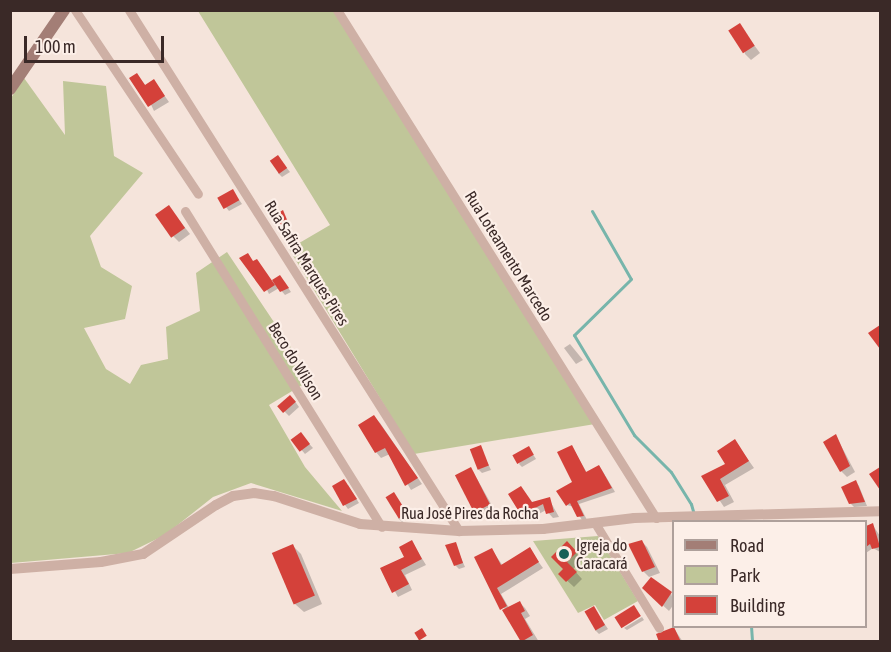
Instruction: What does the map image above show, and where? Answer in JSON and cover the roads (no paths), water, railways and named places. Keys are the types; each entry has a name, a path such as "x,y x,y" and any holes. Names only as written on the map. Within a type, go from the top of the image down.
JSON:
{"main road":[{"path":"10,88 64,10"}],"street":[{"path":"75,10 198,194"},
{"name":"Rua Safira Marques Pires","path":"129,10 459,531"},
{"name":"Rua Loteamento Marcedo","path":"337,10 656,518"},
{"name":"Beco do Wilson","path":"184,211 382,527"},
{"name":"Rua José Pires da Rocha","path":"10,569 101,562 143,554 216,505 254,493 382,527 459,531 656,518 880,511"},
{"path":"595,523 659,628"}],"waterway":[{"path":"592,211 631,279 574,335 634,435 671,472 691,504 695,520"},
{"path":"751,628 752,642"}],"place":[{"name":"Igreja do Caracará","path":"564,554"}]}
